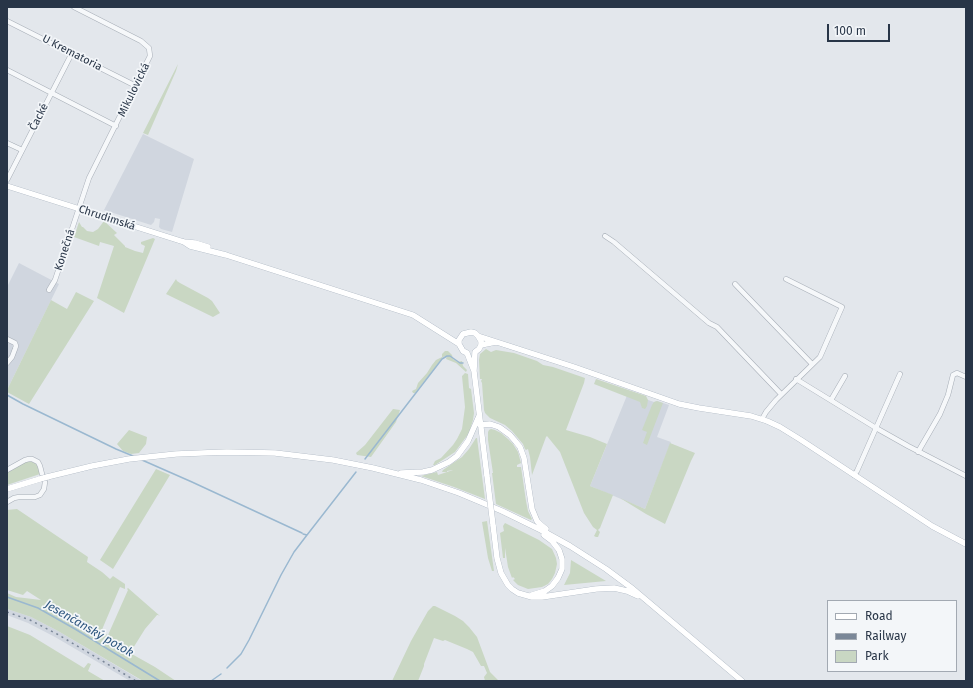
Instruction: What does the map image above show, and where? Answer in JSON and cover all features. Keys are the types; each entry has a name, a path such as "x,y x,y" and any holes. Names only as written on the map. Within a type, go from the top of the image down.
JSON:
{"main road":[{"name":"Chrudimská","path":"7,186 184,242 192,242 226,255"},
{"path":"184,242 190,246 226,255 418,318 459,344 467,353 474,371"},
{"path":"459,344 459,340 463,334 471,332 478,336 574,367 679,404 762,419 780,427 932,526 966,544"},
{"path":"446,336 461,337"},
{"path":"478,336 481,345"},
{"path":"467,353 471,354 475,352 481,345 496,342"},
{"path":"475,352 474,371 480,425 497,558 504,580 510,587 522,594 532,597 614,588 628,591 652,604"},
{"path":"396,473 423,472 432,470 449,462 463,449 479,416"},
{"path":"480,425 490,424 499,427 510,435 520,447 524,458 531,506 533,513 541,526 633,589 742,681"},
{"path":"7,489 43,478 92,466 142,457 204,452 274,453 333,460 396,473 434,484 497,508 562,541"},
{"path":"522,594 540,593 549,589 558,578 562,569 562,559 558,548 551,540 531,525"}],"street":[{"name":"Mikulovická","path":"74,7 141,41 149,48 150,56 89,178 79,209"},
{"name":"U Krematoria","path":"7,21 136,86"},
{"name":"Čacké","path":"7,180 72,53"},
{"path":"7,70 116,126"},
{"path":"7,143 22,150"},
{"name":"Konečná","path":"49,290 55,280 79,209"},
{"path":"605,236 709,323 717,327 781,394"},
{"path":"762,419 781,394 820,356 842,308 786,279"},
{"path":"735,284 812,364"},
{"path":"7,339 16,344 14,353 7,363"},
{"path":"918,452 940,414 948,395 953,374 957,373 966,377"},
{"path":"854,475 900,374"},
{"path":"831,400 845,376"},
{"path":"796,379 918,452 966,476"},
{"path":"7,470 28,459 38,462 43,478 44,489 40,495 34,497 14,498 7,502"}],"shaded area":[{"path":"143,134 194,159 172,232 159,227 160,219 155,218 151,225 104,210"},
{"path":"19,263 59,284 7,390 7,287"},
{"path":"628,393 654,402 657,401 669,405 657,437 671,442 645,509 590,486"},
{"path":"7,609 31,617 58,631 142,681 130,681 55,637 28,623 7,615"}],"green space":[{"path":"178,64 148,135 143,133"},
{"path":"104,221 117,233 114,235 125,247 135,251 143,253 145,246 141,244 141,242 153,238 155,239 124,313 97,298 114,246 100,242 99,246 74,237 79,222 87,231 93,232 98,229"},
{"path":"176,279 180,283 212,301 220,313 213,317 166,294"},
{"path":"76,292 94,301 29,404 7,392 51,300 67,309"},
{"path":"486,349 491,352 496,350 514,353 537,361 543,365 585,378 566,430 607,444 590,486 613,495 598,530 600,532 598,537 594,536 597,530 593,527 584,513 560,452 547,436 532,475 528,449 525,449 523,444 505,425 490,418 485,413 479,360 480,354"},
{"path":"445,351 448,351 452,355 453,359 458,362 462,361 463,366 467,370 466,372 456,363 446,359 447,356 443,357 415,393 413,393 412,391 416,389 418,383 436,360 442,357 442,354"},
{"path":"465,373 468,374 474,413 469,433 455,452 433,465 435,461 441,458 453,445 462,429 465,407 462,376"},
{"path":"596,379 646,396 648,400 647,406 645,409 642,408 640,402 594,384"},
{"path":"657,401 663,403 647,445 643,443 647,432 642,430 652,405"},
{"path":"393,409 400,410 396,422 371,457 357,455 356,453 365,445"},
{"path":"491,429 501,433 513,444 518,452 521,463 517,465 517,467 521,467 526,501 528,511 532,519 531,520 496,504 488,440 488,432"},
{"path":"129,430 147,437 146,444 139,453 131,454 123,451 117,444"},
{"path":"477,438 485,499 421,476 437,472 438,475 447,472 442,472 462,457"},
{"path":"670,443 695,453 665,524 620,498 645,509"},
{"path":"30,461 37,465 40,474 7,485 7,472"},
{"path":"156,469 170,475 113,569 100,560"},
{"path":"17,509 88,557 87,562 110,579 113,576 125,584 125,589 120,587 101,632 108,635 128,588 160,616 157,615 145,629 130,653 176,681 143,681 58,631 31,617 7,609 7,593 16,597 41,600 27,591 23,595 7,590 7,510"},
{"path":"487,521 494,571 492,571 488,558 482,522"},
{"path":"505,523 539,540 552,549 557,564 555,573 548,584 542,587 528,589 518,585 513,580 515,579 513,577 512,578 508,567 505,548 505,558 503,558 500,533 504,531 503,526"},
{"path":"571,560 606,581 564,585 570,573"},
{"path":"433,606 455,616 469,627 477,637 490,672 499,681 485,681 484,677 487,673 484,666 481,666 473,652 445,640 443,641 434,638 418,681 392,681 411,641 428,611"},
{"path":"7,626 30,635 84,668 88,663 91,664 88,671 105,681 7,681"}],"waterway":[{"path":"365,459 442,359 450,356 460,363 463,363"},
{"path":"7,395 133,456"},
{"path":"142,460 302,533"},
{"path":"303,534 307,535 356,472"},
{"path":"227,668 241,654 281,575 294,552 307,535"},
{"name":"Jesenčanský potok","path":"7,597 38,608 160,681"},
{"path":"211,681 221,674"}],"railway":[{"path":"7,612 30,620 57,634 136,681"}]}
